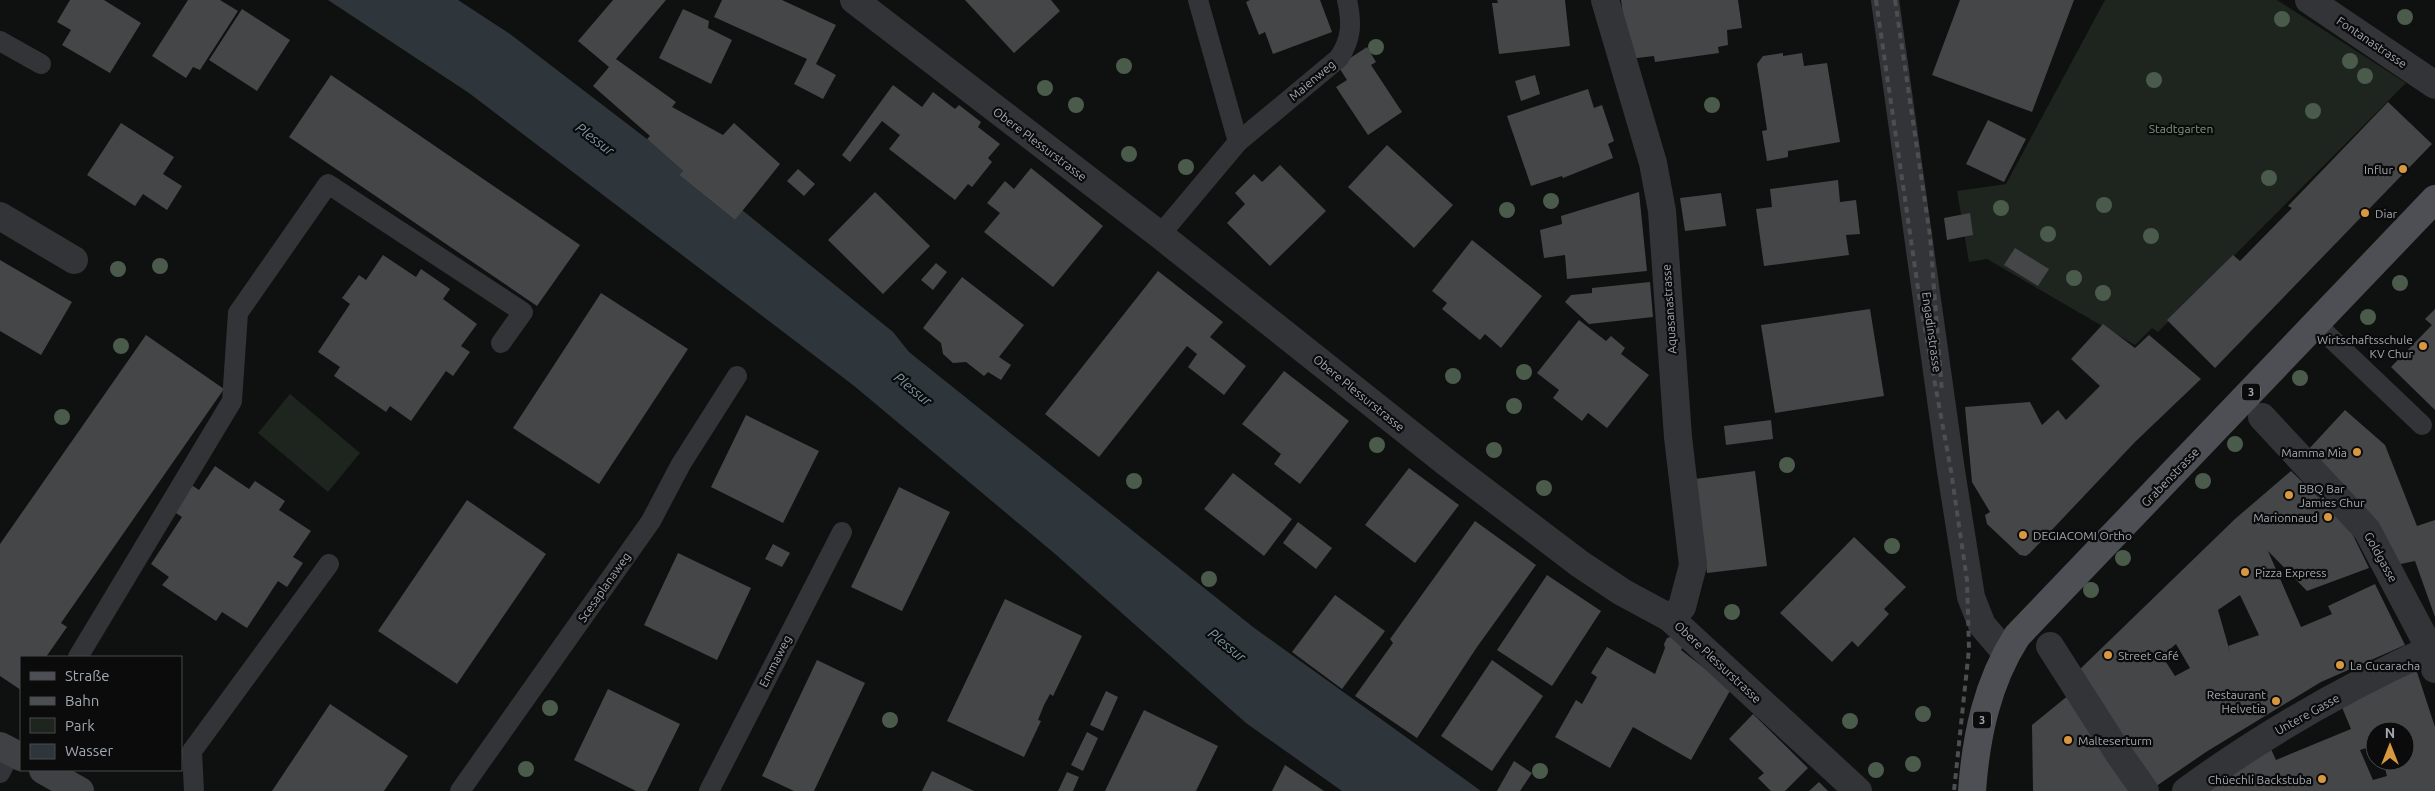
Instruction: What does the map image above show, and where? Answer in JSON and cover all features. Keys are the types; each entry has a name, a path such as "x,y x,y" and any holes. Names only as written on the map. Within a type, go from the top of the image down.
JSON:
{"main road":[{"name":"Grabenstrasse","path":"1972,791 1974,761 1985,705 1993,680 2006,653 2017,636 2435,199"}],"street":[{"name":"Obere Plessurstrasse","path":"854,0 1160,235 1447,463 1580,564 1622,592 1670,618 1858,791"},
{"name":"Aquasanastrasse","path":"1605,0 1653,163 1662,211 1678,438 1693,565 1682,608 1670,618"},
{"name":"Engadinstrasse","path":"1884,0 1951,471 1972,597 1982,625 2006,653"},
{"name":"Fontanastrasse","path":"2309,0 2435,85"},
{"path":"0,216 74,260"},
{"name":"Goldgasse","path":"2262,417 2367,530 2433,655"},
{"path":"2050,646 2066,668 2118,754 2145,791"},
{"name":"Untere Gasse","path":"2186,791 2238,753 2371,678 2433,655"},
{"path":"45,771 80,791"}],"lane":[{"path":"1198,0 1238,142"},
{"name":"Maienweg","path":"1160,235 1238,142 1339,58 1348,44 1352,27 1347,0"},
{"path":"0,41 41,64"},
{"path":"79,656 232,400 238,313 328,184 523,312 501,343"},
{"path":"2316,324 2422,425"},
{"name":"Scesaplanaweg","path":"460,791 651,521 680,464 737,376"},
{"name":"Emmaweg","path":"709,791 842,532"},
{"path":"194,791 187,748 329,564"}],"green space":[{"name":"Stadtgarten","path":"2105,0 2277,0 2406,83 2158,332 2152,328 2135,345 1987,259 1969,262 1957,191 2006,184"},
{"path":"290,394 360,453 328,492 258,433"}],"water":[{"name":"Plessur","path":"328,0 458,0 510,34 647,139 683,171 679,175 735,220 742,210 893,332 909,352 1253,627 1481,791 1342,791 1246,723 1054,553 853,385 469,93"}],"building":[{"path":"70,0 104,0 141,23 110,73 62,45 71,30 57,22"},
{"path":"188,0 220,0 238,11 200,70 193,67 186,78 152,56"},
{"path":"613,0 666,0 616,59 676,102 672,107 723,135 734,123 780,164 735,220 679,175 683,171 647,139 650,136 593,86 609,67 578,41"},
{"path":"722,0 782,0 836,25 816,64 836,75 823,99 794,84 807,59 714,17"},
{"path":"965,0 1051,0 1060,11 1014,53"},
{"path":"1250,0 1320,0 1332,32 1273,54 1265,32 1259,35 1246,2"},
{"path":"1497,0 1565,0 1570,46 1499,54 1492,3 1498,3"},
{"path":"1621,0 1738,0 1742,28 1727,30 1728,45 1718,47 1719,53 1655,62 1654,56 1629,59"},
{"path":"1960,0 2074,0 2032,112 1932,75"},
{"path":"242,9 290,40 257,91 209,60"},
{"path":"683,9 709,21 708,28 732,40 711,84 659,58"},
{"path":"1367,47 1376,62 1371,65 1402,112 1368,135 1336,87 1347,80 1338,66"},
{"path":"1783,53 1783,56 1802,53 1804,66 1827,63 1840,142 1788,151 1788,157 1767,161 1762,131 1767,130 1757,64 1763,56"},
{"path":"331,75 580,245 537,306 289,137"},
{"path":"1535,75 1540,94 1521,101 1515,81"},
{"path":"893,85 922,107 933,92 955,109 959,105 981,122 978,127 1000,144 988,158 992,162 972,187 968,184 955,200 889,149 900,135 882,121 850,162 842,155"},
{"path":"1588,89 1594,108 1602,105 1614,141 1608,144 1613,158 1563,178 1562,176 1531,186 1507,116"},
{"path":"2388,102 2432,144 2215,368 2167,320 2233,255 2240,261 2292,208 2288,206"},
{"path":"1988,120 2026,139 2004,182 1966,164"},
{"path":"121,123 174,157 163,174 182,186 167,210 143,194 135,206 87,175"},
{"path":"1387,145 1453,205 1414,248 1348,187"},
{"path":"1280,165 1326,211 1270,266 1227,223 1245,204 1235,193 1254,174 1262,182"},
{"path":"1031,168 1103,226 1053,287 984,232 1000,213 987,203 1005,181 1014,189"},
{"path":"798,169 815,184 804,196 787,181"},
{"path":"1838,180 1840,202 1856,200 1860,234 1846,235 1849,255 1764,266 1756,209 1772,207 1770,189"},
{"path":"875,192 930,246 883,294 828,240"},
{"path":"1639,192 1647,271 1567,279 1565,255 1544,258 1540,230 1562,224 1561,216"},
{"path":"1721,193 1726,226 1685,231 1680,198"},
{"path":"1970,213 1973,235 1947,240 1944,218"},
{"path":"1472,240 1542,296 1501,348 1485,334 1480,340 1442,309 1447,303 1432,291"},
{"path":"2015,248 2049,269 2038,286 2004,265"},
{"path":"383,255 416,277 421,269 450,289 443,299 477,324 461,346 470,352 453,376 446,371 411,421 390,406 386,412 334,376 340,367 318,352 350,304 342,298 359,275 366,280"},
{"path":"0,260 72,302 41,355 0,331"},
{"path":"936,263 947,272 933,290 921,280"},
{"path":"1158,271 1223,322 1210,337 1246,366 1224,395 1188,367 1197,354 1187,346 1099,457 1045,414"},
{"path":"962,277 1024,325 999,357 1011,365 1001,380 988,372 984,376 966,362 953,363 943,354 941,343 923,328"},
{"path":"1650,282 1653,317 1589,324 1565,302 1571,295 1592,293 1592,288"},
{"path":"601,293 688,349 599,484 513,428"},
{"path":"1870,309 1884,396 1775,413 1761,325"},
{"name":"Wirtschaftsschule KV Chur","path":"2435,309 2435,410 2391,367 2432,325 2425,319"},
{"path":"1579,320 1606,341 1611,336 1625,348 1621,354 1649,375 1607,428 1588,413 1582,421 1553,398 1559,390 1537,373"},
{"path":"2103,324 2135,348 2149,335 2201,379 2135,442 2030,553 2026,556 2020,555 1987,524 1985,515 1990,512 1972,482 1965,407 2030,402 2042,425 2058,410 2066,420 2100,386 2071,359"},
{"path":"146,335 224,389 61,623 67,627 47,656 20,656 20,689 0,676 0,544"},
{"path":"1284,371 1349,421 1300,484 1274,464 1281,454 1242,424"},
{"path":"2345,410 2385,445 2417,526 2435,520 2435,617 2415,561 2391,566 2307,451"},
{"path":"746,415 819,451 783,523 711,487"},
{"path":"1771,420 1773,439 1726,445 1724,426"},
{"path":"215,466 249,489 255,481 285,501 279,510 311,531 293,557 303,563 287,587 278,581 247,628 222,612 216,621 162,585 169,577 151,564 182,517 173,511 190,484 199,490"},
{"path":"1409,468 1459,505 1415,563 1365,525"},
{"path":"1755,471 1767,566 1707,573 1695,479"},
{"path":"2291,471 2349,527 2369,568 2307,591 2268,551 2301,627 2332,614 2328,606 2375,584 2405,645 2321,682 2206,752 2152,789 2077,672 2235,519","holes":["2240,595 2259,635 2228,646 2218,610","2176,644 2190,668 2175,676 2162,656"]},
{"path":"1233,473 1292,519 1264,556 1204,509"},
{"path":"899,487 950,512 902,611 851,587"},
{"path":"467,500 546,554 457,684 378,631"},
{"path":"1475,521 1536,565 1477,647 1417,738 1355,696 1393,643 1390,639"},
{"path":"1298,522 1332,548 1316,569 1283,543"},
{"path":"1854,537 1906,587 1884,609 1889,614 1858,647 1852,641 1832,662 1780,613"},
{"path":"773,544 790,553 782,567 765,559"},
{"path":"678,553 751,588 717,660 644,625"},
{"path":"1547,575 1601,611 1552,686 1497,650"},
{"path":"1335,595 1385,631 1342,689 1292,652"},
{"path":"1005,599 1082,636 1053,696 1050,694 1044,705 1038,720 1041,721 1024,757 947,721"},
{"path":"1674,636 1684,644 1681,650 1731,689 1691,760 1633,727 1610,768 1555,737 1576,700 1582,704 1597,677 1591,673 1607,647 1655,674 1667,638"},
{"path":"817,660 865,683 814,791 794,791 762,776"},
{"path":"1492,660 1543,696 1492,771 1441,736"},
{"path":"2416,669 2435,727 2435,791 2204,791 2270,747 2276,760 2351,729 2341,705"},
{"path":"608,689 680,724 647,791 636,791 574,760"},
{"name":"Malteserturm","path":"2075,690 2138,791 2033,791 2032,725"},
{"path":"1106,691 1118,697 1103,731 1090,725"},
{"path":"330,704 408,756 384,791 272,791"},
{"path":"1144,710 1218,746 1196,791 1105,791"},
{"path":"1753,714 1808,768 1785,791 1771,791 1758,778 1764,773 1729,739"},
{"path":"1087,732 1098,738 1083,771 1071,765"},
{"path":"1514,761 1532,773 1520,791 1497,791"},
{"path":"1285,765 1324,791 1272,791"},
{"path":"932,771 974,791 922,791"},
{"path":"1067,772 1079,777 1073,791 1058,791"},
{"path":"1819,782 1828,791 1809,791"}],"railway":[{"path":"1876,0 1920,302 1951,471 1967,580 1969,649 1954,791"},
{"path":"1895,0 1930,236 1942,392"}],"place":[{"name":"Influr","path":"2403,169"},
{"name":"Diar","path":"2365,213"},
{"name":"Wirtschaftsschule KV Chur","path":"2423,346"},
{"name":"Mamma Mia","path":"2357,452"},
{"name":"BBQ Bar Jamies Chur","path":"2289,495"},
{"name":"Marionnaud","path":"2328,517"},
{"name":"DEGIACOMI Ortho","path":"2023,535"},
{"name":"Pizza Express","path":"2245,572"},
{"name":"Street Café","path":"2108,655"},
{"name":"La Cucaracha","path":"2340,665"},
{"name":"Restaurant Helvetia","path":"2276,701"},
{"name":"Malteserturm","path":"2068,740"},
{"name":"Chüechli Backstuba","path":"2322,779"}]}
